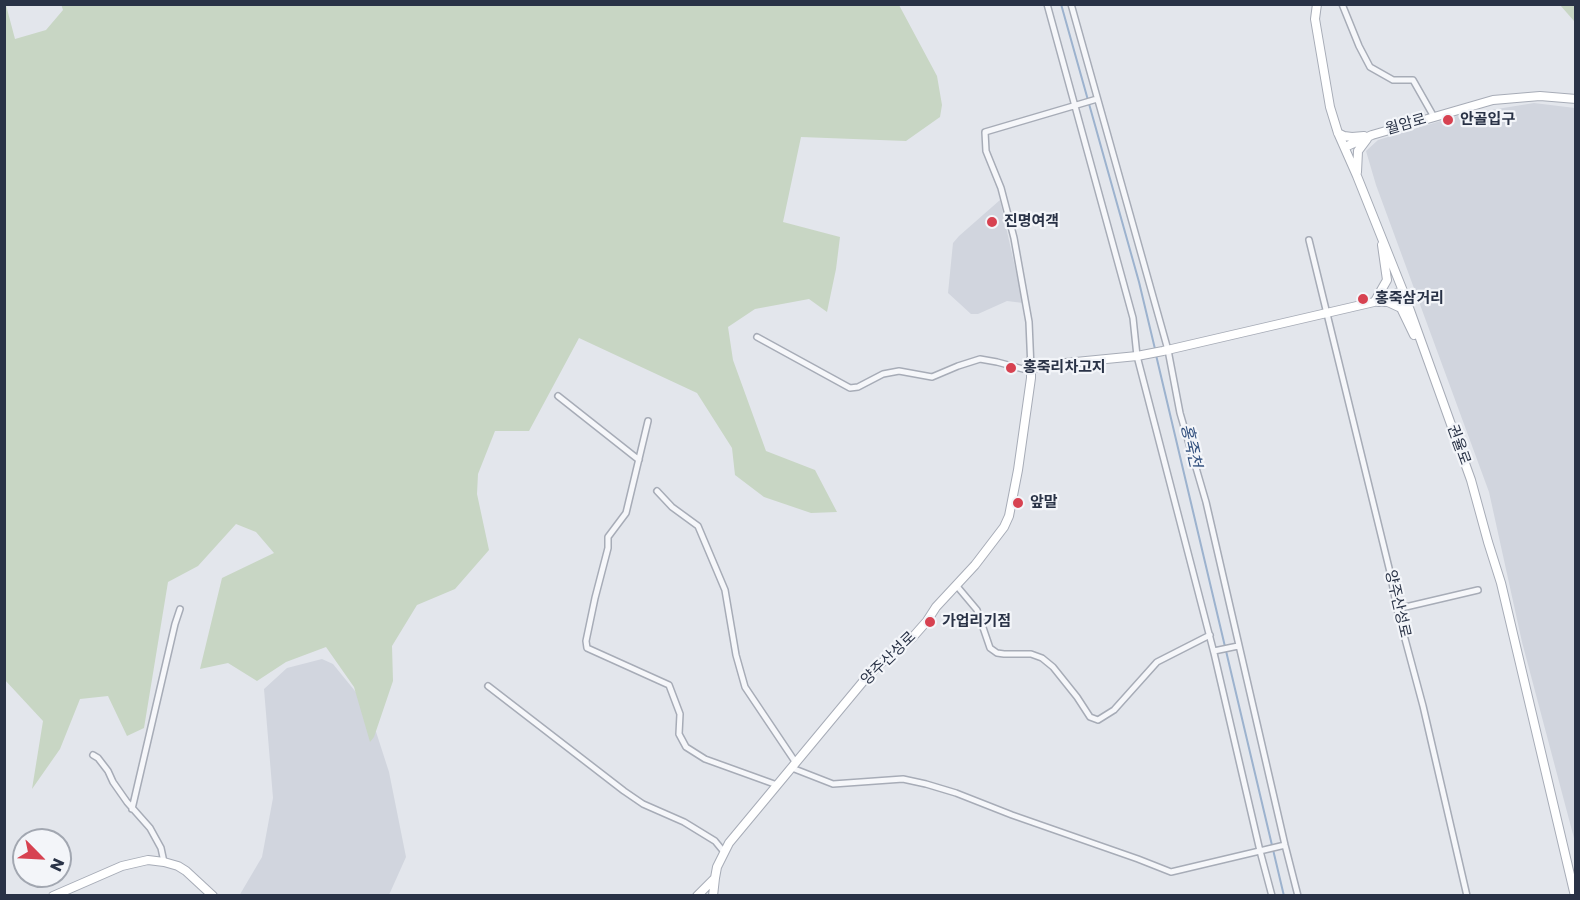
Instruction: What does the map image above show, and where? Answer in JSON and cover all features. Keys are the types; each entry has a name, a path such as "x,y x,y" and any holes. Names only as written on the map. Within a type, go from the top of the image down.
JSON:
{"street":[{"path":"1047,4 1133,318 1137,356 1210,635 1272,896"},
{"path":"1071,4 1166,351 1180,413 1206,502 1298,896"},
{"name":"권율로","path":"1317,4 1315,19 1330,107 1338,133 1358,176 1403,291 1471,480 1501,583 1575,896"},
{"path":"1342,4 1370,67 1393,80 1413,80 1434,117"},
{"name":"월암로","path":"1345,147 1372,135 1493,100 1540,96 1575,99"},
{"path":"1074,106 1096,99"},
{"name":"양주산성로","path":"713,896 714,878 729,843 866,678 912,638 975,565 1004,527 1009,516 1018,470 1031,378 1029,322 1014,238 1001,188 986,152 985,132 1074,106"},
{"path":"1338,133 1352,137 1372,135"},
{"path":"1358,176 1358,151 1372,135"},
{"path":"1374,302 1387,280 1381,234"},
{"name":"양주산성로","path":"1309,240 1467,896"},
{"path":"758,337 849,388 858,387 883,374 898,371 932,378 980,359 1031,369 1045,365 1166,351 1374,302 1403,291"},
{"path":"1374,302 1388,302 1401,308 1412,332 1420,341"},
{"path":"558,396 639,460"},
{"path":"648,421 626,513 608,537 608,548 594,598 586,641 587,648 669,686 680,714 680,734 686,747 705,759 777,785"},
{"path":"657,491 672,507 698,526 725,590 736,655 745,687 794,766 833,784 903,779 927,783 1012,816 1171,872 1285,845"},
{"path":"956,585 976,610 990,648 1004,654 1031,654 1042,658 1059,674 1090,717 1098,720 1114,710 1157,662 1210,635"},
{"path":"1397,609 1479,590"},
{"path":"132,809 180,609"},
{"path":"1214,651 1238,646"},
{"path":"488,687 624,791 643,804 684,822 715,842 724,852"},
{"path":"93,755 108,771 132,809 150,828 161,848 164,862"},
{"path":"53,896 129,863 148,860 172,864 186,871 213,896"},
{"path":"697,896 714,878"}],"shaded area":[{"path":"1534,103 1575,108 1575,842 1522,642 1489,492 1376,185 1366,151 1378,140 1460,115"},
{"path":"1000,200 1023,303 1007,301 978,314 971,314 948,293 953,243"},
{"path":"322,659 333,664 368,707 389,772 406,857 389,895 239,896 262,857 273,798 264,689 287,668"}],"green space":[{"path":"61,4 899,5 937,76 942,105 940,117 906,141 801,137 783,222 840,237 827,312 809,299 755,309 728,327 733,360 766,451 815,470 837,512 811,513 764,497 735,475 732,448 697,393 579,338 529,431 495,431 478,474 477,494 489,550 455,589 417,605 392,646 393,681 374,737 370,742 354,687 326,647 286,662 257,681 228,663 200,669 222,578 274,553 256,532 236,524 198,566 168,582 144,728 127,736 108,696 80,699 60,749 32,789 43,721 4,679 4,5 6,5 15,39 46,30 63,10"},
{"path":"1560,5 1575,5 1574,21"}],"waterway":[{"name":"홍죽천","path":"1061,4 1139,282 1155,349"},
{"name":"홍죽천","path":"1156,355 1284,896"}],"place":[{"name":"안골입구","path":"1448,120"},
{"name":"진명여객","path":"992,222"},
{"name":"홍죽삼거리","path":"1363,299"},
{"name":"홍죽리차고지","path":"1011,368"},
{"name":"앞말","path":"1018,503"},
{"name":"가업리기점","path":"930,622"}]}
